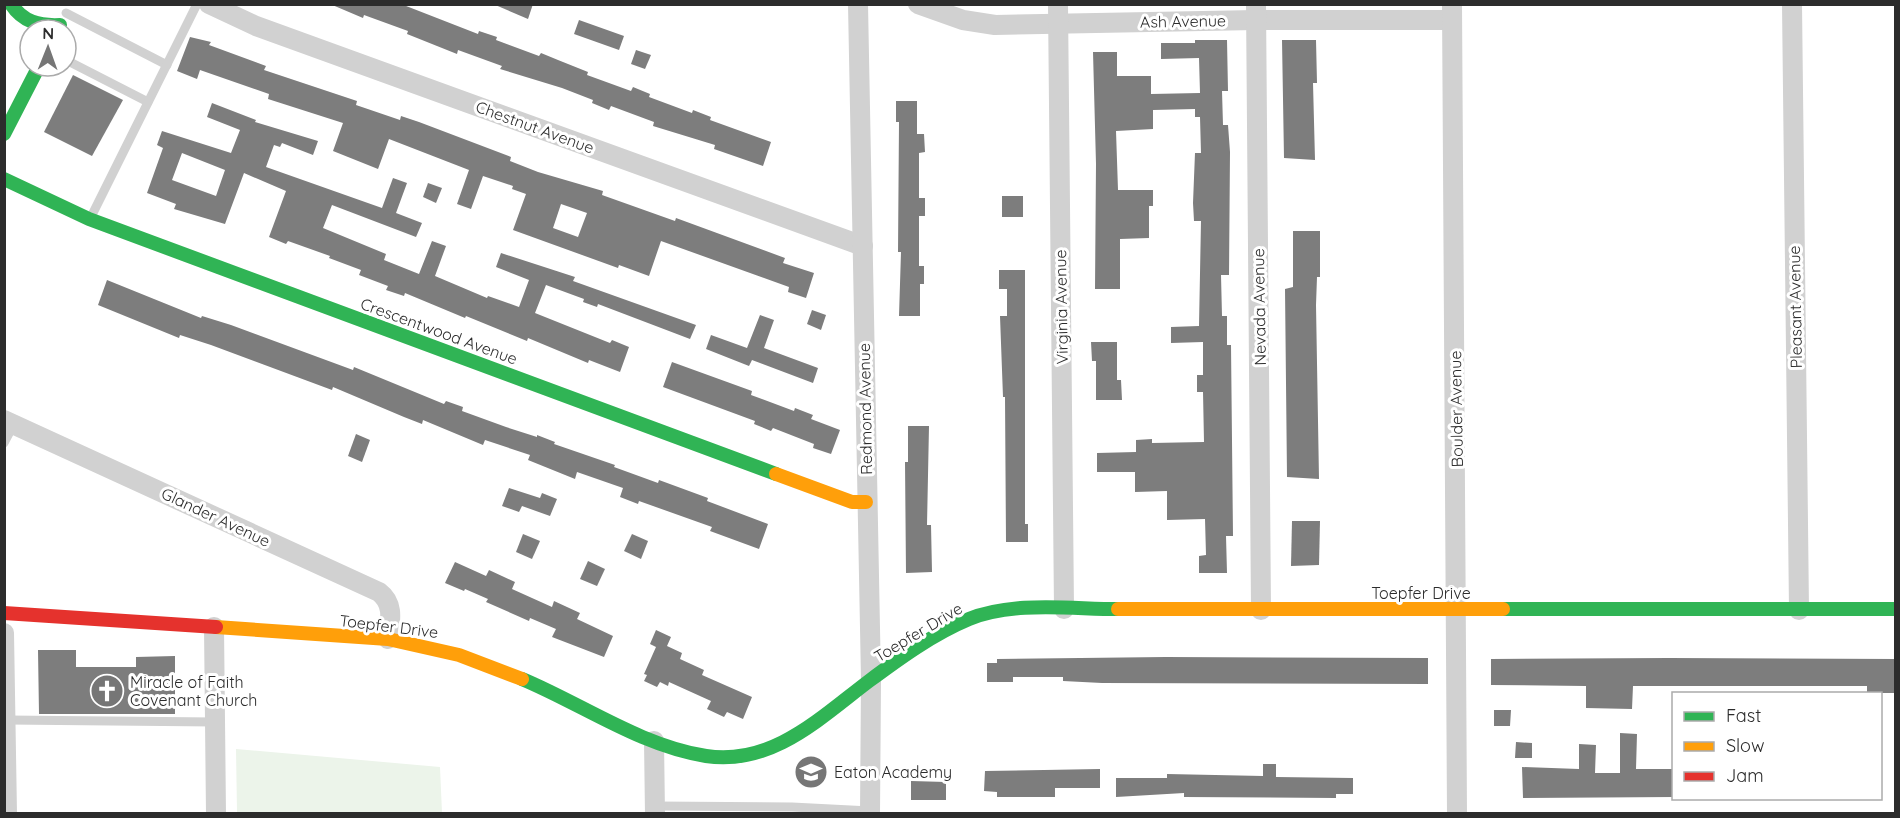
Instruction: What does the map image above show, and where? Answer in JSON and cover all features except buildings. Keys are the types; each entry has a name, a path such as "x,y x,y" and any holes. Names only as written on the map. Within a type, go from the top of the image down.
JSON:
{"street":[{"path":"12,4 22,18"},
{"name":"Chestnut Avenue","path":"209,4 256,26 862,246"},
{"name":"Redmond Avenue","path":"858,4 871,680 870,812"},
{"name":"Ash Avenue","path":"918,4 963,20 995,26 1059,14 1452,12"},
{"name":"Pleasant Avenue","path":"1792,4 1798,610"},
{"name":"Nevada Avenue","path":"1256,12 1261,610"},
{"name":"Boulder Avenue","path":"1452,12 1458,610 1457,813"},
{"name":"Virginia Avenue","path":"1059,14 1064,609"},
{"path":"4,134 33,78"},
{"name":"Crescentwood Avenue","path":"4,179 89,219 852,502 866,502"},
{"name":"Glander Avenue","path":"9,422 380,592 387,598 391,609 388,639"},
{"name":"Toepfer Drive","path":"4,613 388,639 430,645 472,657 654,741 704,756 729,757 766,750 792,740 823,720 871,680 971,619 1013,610 1896,609"},
{"path":"214,627 216,813"},
{"path":"4,633 7,720 6,810"},
{"path":"654,741 655,810"}],"lane":[{"path":"89,219 197,4"},
{"path":"78,25 167,65"},
{"path":"78,66 148,102"},
{"path":"4,443 9,422"},
{"path":"7,720 215,722"},
{"path":"655,810 870,812"}],"shaded area":[{"path":"236,749 440,767 442,813 237,813"}],"traffic: fast":[{"path":"11,4 25,18"},
{"path":"4,134 33,78"},
{"path":"4,179 89,219 776,474"},
{"path":"522,679 658,743 706,756 730,757 752,754 794,736 905,655 969,619 986,613 1023,608 1118,609"},
{"path":"1503,609 1896,609"}],"traffic: slow":[{"path":"776,474 852,502 866,502"},
{"path":"1118,609 1503,609"},
{"path":"216,627 388,639 459,655 522,679"}],"traffic: jam":[{"path":"4,613 216,627"}],"place":[{"name":"Miracle of Faith Covenant Church","path":"107,691"},
{"name":"Eaton Academy","path":"811,772"}]}
